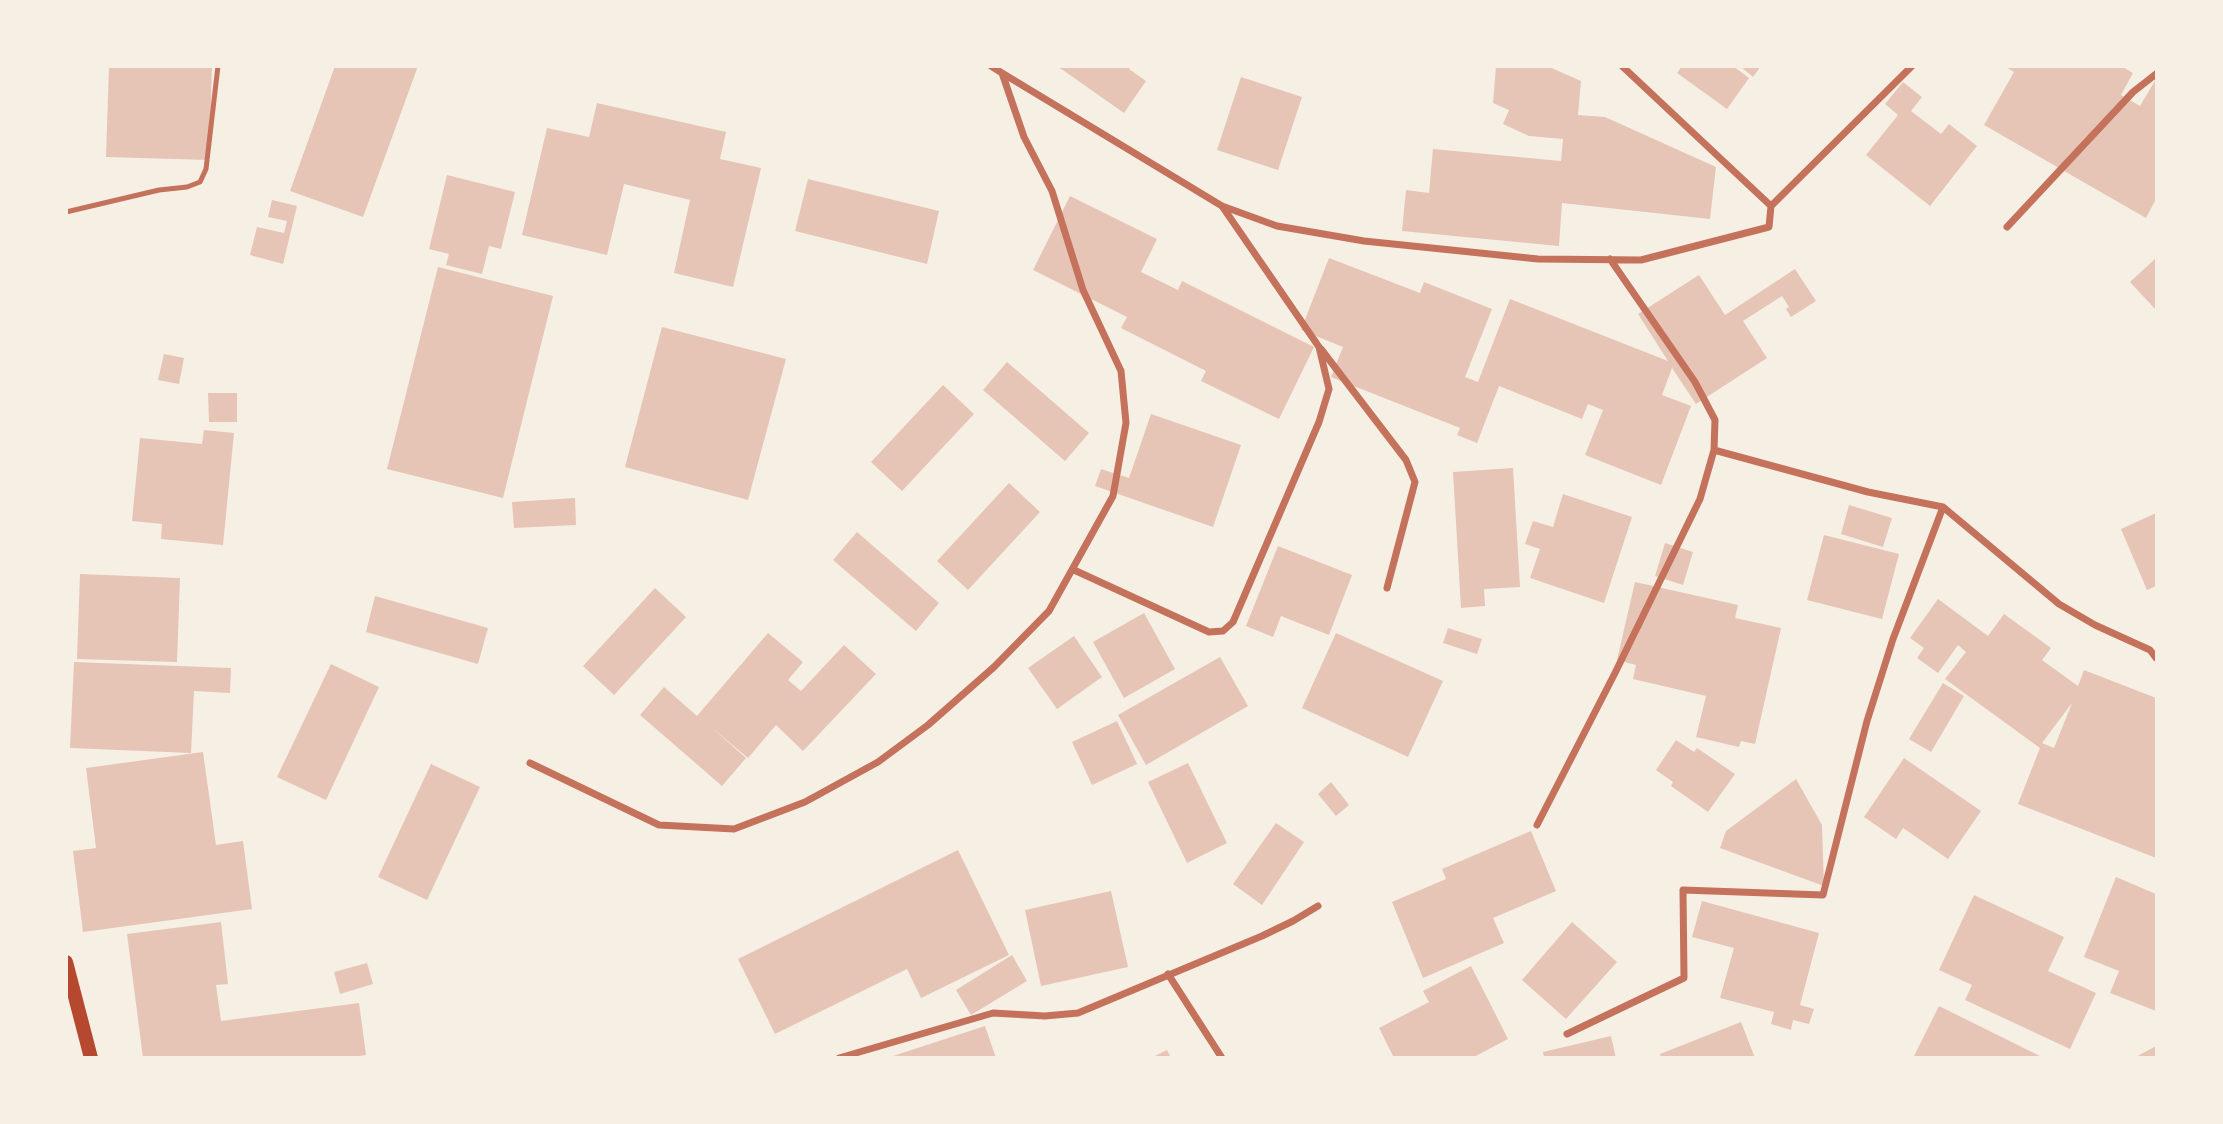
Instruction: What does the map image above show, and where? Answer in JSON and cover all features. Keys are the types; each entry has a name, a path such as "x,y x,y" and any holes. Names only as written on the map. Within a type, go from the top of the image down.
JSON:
{"main road":[{"path":"66,962 91,1058"}],"street":[{"path":"991,66 1222,206 1277,226 1364,241 1538,259 1641,260 1769,227 1771,205 1912,66"},
{"path":"1622,66 1771,205"},
{"path":"530,763 659,825 734,829 804,802 878,762 928,725 994,667 1049,611 1113,496 1126,423 1121,371 1083,290 1052,191 1024,137 1002,73"},
{"path":"2007,226 2133,92 2157,74"},
{"path":"1222,206 1319,347 1406,460 1415,482 1387,588"},
{"path":"1537,825 1700,499 1714,450 1715,420 1695,382 1610,259"},
{"path":"1074,570 1209,632 1223,631 1233,622 1319,422 1329,389 1319,347"},
{"path":"1714,450 1868,492 1944,507 2059,604 2095,625 2150,650 2157,658"},
{"path":"1567,1034 1684,978 1682,890 1823,895 1867,721 1893,639 1944,507"},
{"path":"839,1058 993,1013 1045,1016 1078,1013 1283,926 1318,906"},
{"path":"1168,974 1222,1058"}],"lane":[{"path":"66,212 200,182 206,169 218,66"}],"building":[{"path":"109,66 212,66 209,160 106,157"},
{"path":"335,66 418,66 363,217 290,191"},
{"path":"1057,66 1131,66 1129,69 1146,81 1124,113"},
{"path":"1496,66 1547,66 1581,81 1578,115 1605,117 1716,167 1710,219 1562,203 1559,246 1402,231 1406,190 1429,193 1433,149 1561,161 1563,139 1529,136 1503,124 1509,110 1493,103"},
{"path":"1682,66 1733,66 1749,78 1727,109 1677,73"},
{"path":"1740,66 1761,66 1753,77"},
{"path":"2004,66 2121,66 2133,73 2121,95 2140,106 2156,79 2156,199 2146,218 1984,125 2014,72"},
{"path":"1241,77 1302,97 1278,170 1217,150"},
{"path":"1903,82 1922,97 1911,111 1941,134 1949,124 1977,146 1930,206 1866,155 1898,115 1885,104"},
{"path":"597,103 726,132 720,159 761,168 733,287 674,273 690,200 624,184 607,255 522,235 547,128 589,137"},
{"path":"447,175 515,192 501,249 489,246 482,274 446,265 449,254 429,249"},
{"path":"808,179 939,211 927,264 795,231"},
{"path":"1070,196 1157,239 1141,272 1178,290 1182,281 1314,347 1279,419 1201,381 1206,371 1121,328 1127,317 1033,270"},
{"path":"272,200 297,206 283,264 250,255 257,227 284,233 287,221 268,217"},
{"path":"1329,258 1420,293 1424,282 1492,309 1465,377 1478,382 1510,299 1668,361 1638,314 1699,275 1725,315 1795,269 1816,301 1791,317 1786,309 1789,307 1782,296 1743,321 1767,358 1696,404 1672,368 1662,395 1691,406 1661,485 1585,455 1603,410 1588,404 1582,419 1499,386 1477,443 1457,435 1460,428 1331,377 1343,347 1301,330"},
{"path":"2156,258 2156,310 2130,282"},
{"path":"438,267 553,296 503,498 387,469"},
{"path":"662,327 786,359 748,500 625,467"},
{"path":"164,354 184,358 179,384 158,380"},
{"path":"1007,362 1089,433 1065,461 983,390"},
{"path":"943,385 974,414 902,491 871,462"},
{"path":"208,393 237,393 237,422 209,422"},
{"path":"1151,414 1241,445 1213,527 1095,486 1101,469 1129,478"},
{"path":"204,430 234,433 223,545 161,539 162,524 132,521 140,438 202,444"},
{"path":"1513,468 1520,587 1484,589 1485,606 1461,608 1453,472"},
{"path":"1009,483 1040,512 968,590 937,561"},
{"path":"1563,494 1632,517 1604,603 1530,578 1540,549 1525,544 1533,521 1553,527"},
{"path":"575,498 576,525 514,528 512,502"},
{"path":"1849,505 1892,518 1883,547 1841,534"},
{"path":"2156,513 2156,586 2147,590 2121,529"},
{"path":"857,532 939,603 916,631 833,560"},
{"path":"1824,535 1899,554 1882,619 1807,600"},
{"path":"1665,543 1693,552 1683,585 1655,576"},
{"path":"1278,546 1352,575 1329,635 1281,616 1273,637 1246,626"},
{"path":"80,574 180,578 177,662 77,659"},
{"path":"1635,582 1738,605 1735,618 1781,628 1755,744 1741,741 1739,747 1696,737 1706,696 1633,679 1636,665 1617,660"},
{"path":"655,588 686,617 614,695 583,666"},
{"path":"375,596 488,628 478,664 366,632"},
{"path":"1938,599 1988,636 2004,614 2051,648 2042,660 2078,686 2084,670 2156,698 2156,858 2018,804 2040,748 1945,679 1966,652 1958,645 1938,673 1917,658 1924,648 1910,638","holes":["2072,703 2054,748 2042,743"]},
{"path":"1144,613 1175,669 1124,698 1093,642"},
{"path":"1448,628 1482,639 1477,654 1443,643"},
{"path":"768,633 803,662 788,680 801,691 844,645 876,674 803,751 776,725 748,758 711,727 746,758 722,786 640,715 664,687 697,716"},
{"path":"1336,633 1443,681 1408,757 1302,708"},
{"path":"1074,636 1102,677 1057,709 1028,668"},
{"path":"1220,657 1248,706 1146,765 1118,715"},
{"path":"74,662 231,668 230,693 194,691 191,753 70,748"},
{"path":"331,664 379,687 326,800 277,777"},
{"path":"1943,683 1964,696 1931,752 1909,739"},
{"path":"1117,721 1137,764 1092,785 1072,742"},
{"path":"1676,740 1694,752 1697,748 1735,774 1708,812 1671,786 1673,782 1656,770"},
{"path":"203,752 216,845 243,841 252,909 83,932 73,851 96,848 86,768"},
{"path":"1904,758 1981,811 1948,859 1903,828 1896,839 1864,817"},
{"path":"1188,763 1227,843 1187,863 1148,782"},
{"path":"431,764 480,787 427,900 378,877"},
{"path":"1796,779 1822,825 1824,886 1720,848 1726,831"},
{"path":"1331,782 1349,805 1336,816 1318,794"},
{"path":"1276,823 1304,842 1262,905 1233,884"},
{"path":"1531,831 1556,891 1493,918 1504,943 1423,978 1392,902 1446,879 1442,869"},
{"path":"958,850 1009,955 921,998 907,969 775,1034 738,959"},
{"path":"2116,877 2156,894 2156,1011 2110,993 2119,971 2084,957"},
{"path":"1111,891 1128,967 1041,986 1025,910"},
{"path":"1974,895 2064,937 2048,971 2096,993 2070,1049 1965,1000 1972,985 1939,970"},
{"path":"1702,901 1819,933 1800,1005 1814,1009 1809,1024 1793,1020 1791,1030 1771,1024 1774,1012 1720,998 1734,948 1692,937"},
{"path":"221,922 228,984 216,985 221,1021 359,1003 366,1055 344,1058 143,1058 127,934"},
{"path":"1572,922 1617,962 1566,1019 1522,980"},
{"path":"1012,955 1027,981 971,1015 956,990"},
{"path":"367,963 373,984 340,994 334,972"},
{"path":"1471,966 1508,1039 1472,1058 1394,1058 1379,1028 1429,1002 1423,991"},
{"path":"1939,1006 2044,1058 1913,1058"},
{"path":"1741,1022 1755,1058 1661,1058 1660,1054"},
{"path":"985,1026 996,1058 890,1057"},
{"path":"1611,1036 1616,1058 1544,1058 1543,1052"},
{"path":"2156,1046 2156,1058 2134,1058"},
{"path":"1167,1050 1171,1058 1151,1058"}]}
